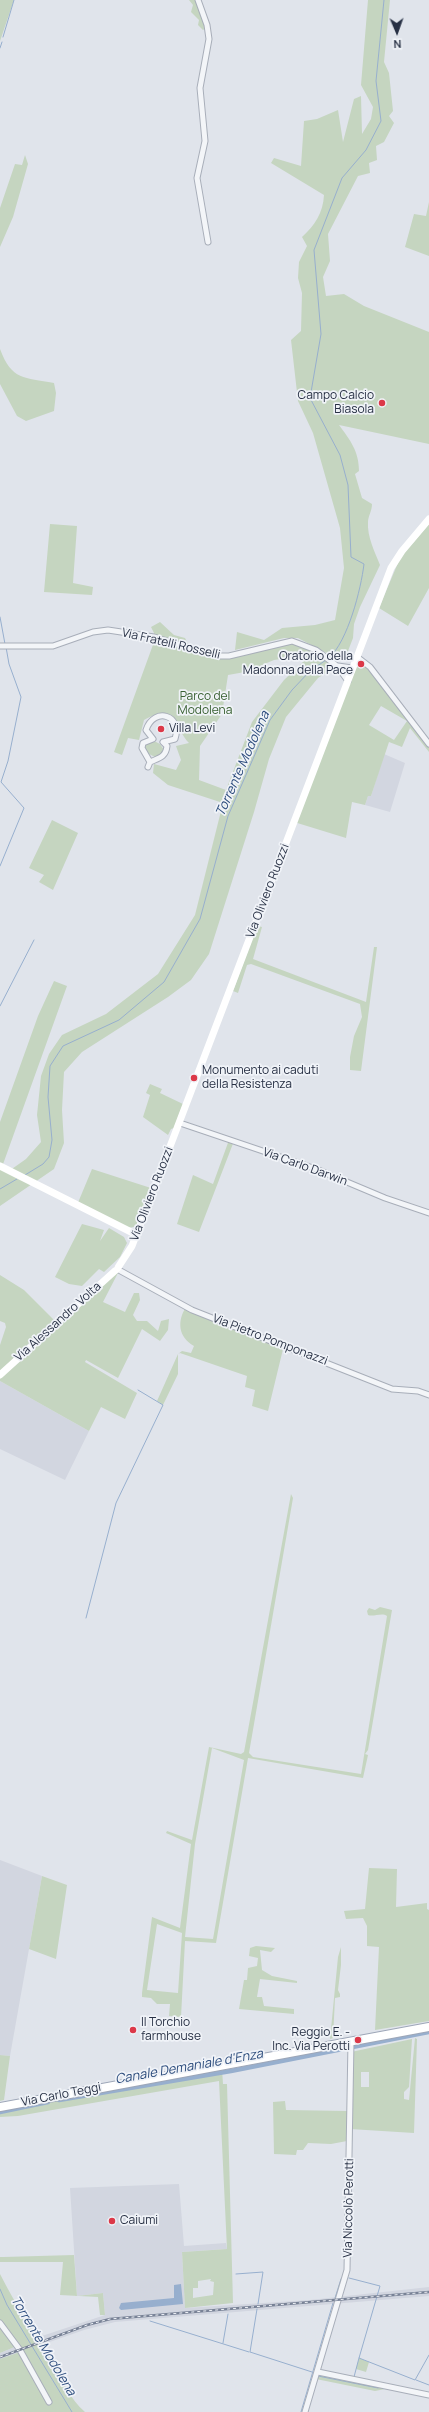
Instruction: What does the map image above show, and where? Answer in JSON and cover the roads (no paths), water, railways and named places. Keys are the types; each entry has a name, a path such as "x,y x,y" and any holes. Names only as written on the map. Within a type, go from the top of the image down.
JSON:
{"main road":[{"name":"Via Carlo Teggi","path":"0,2107 351,2047 429,2027"}],"street":[{"path":"198,0 207,25 209,39 200,88 206,141 197,178 208,242"},
{"name":"Via Oliviero Ruozzi","path":"117,1270 127,1257 137,1235 352,668 395,560 429,519"},
{"name":"Via Fratelli Rosselli","path":"4,646 53,646 93,632 108,630 154,637 217,656 229,656 277,643 292,641 316,650 337,666 348,681"},
{"path":"357,657 370,667 429,744"},
{"name":"Via Fratelli Rosselli","path":"337,666 352,668"},
{"path":"153,739 143,744 142,748 149,764 166,753 167,746 162,742 153,739 146,730 148,723 153,718 160,716 168,718 175,723 178,730 175,739 162,742"},
{"name":"Via Carlo Darwin","path":"180,1123 316,1169 385,1198 429,1213"},
{"path":"0,1166 137,1235"},
{"name":"Via Alessandro Volta","path":"0,1375 117,1270"},
{"name":"Via Pietro Pomponazzi","path":"117,1270 192,1310 392,1389 418,1391 429,1395"},
{"name":"Via Niccolò Perotti","path":"305,2412 347,2270 351,2047"},
{"path":"0,2323 20,2350 49,2402"},
{"path":"317,2374 429,2395"}],"water":[{"path":"181,2284 183,2304 121,2310 119,2308 121,2303 174,2298 174,2285"}],"waterway":[{"path":"3,37 14,0"},
{"name":"Torrente Modolena","path":"329,658 336,650 348,627 357,600 364,564 351,557 348,485 340,455 310,398 321,334 314,250 342,178 366,150 381,121 376,81 384,0"},
{"path":"0,48 2,42"},
{"path":"0,617 5,644"},
{"path":"0,866 24,808 1,782 8,761 21,697 9,664 6,647"},
{"name":"Torrente Modolena","path":"25,1175 43,1164 49,1157 52,1140 48,1097 50,1066 63,1046 119,1020 164,982 200,919 228,816 270,720 292,690 310,671 326,660"},
{"path":"0,1006 34,940"},
{"name":"Torrente Modolena","path":"0,1189 17,1179"},
{"path":"86,1618 116,1503 163,1405 138,1390"},
{"name":"Canale Demaniale d'Enza","path":"59,2100 231,2071 429,2032"},
{"name":"Canale Demaniale d'Enza","path":"0,2112 48,2102"},
{"path":"236,2274 263,2272 258,2304"},
{"path":"349,2278 380,2286 359,2358 415,2380 429,2355"},
{"path":"335,2298 341,2279"},
{"name":"Torrente Modolena","path":"0,2289 7,2305 72,2412"},
{"path":"301,2412 333,2303"},
{"path":"257,2309 250,2352 312,2372"},
{"path":"223,2343 228,2314"},
{"path":"150,2321 249,2352"},
{"path":"354,2377 359,2358"},
{"path":"318,2376 378,2388"},
{"path":"416,2380 429,2385"}],"railway":[{"path":"0,2357 87,2325 110,2319 429,2292"}],"place":[{"name":"Campo Calcio Biasola","path":"382,403"},
{"name":"Oratorio della Madonna della Pace","path":"361,664"},
{"name":"Villa Levi","path":"161,729"},
{"name":"Monumento ai caduti della Resistenza","path":"194,1078"},
{"name":"Il Torchio farmhouse","path":"133,2030"},
{"name":"Reggio E. - Inc. Via Perotti","path":"358,2040"},
{"name":"Caiumi","path":"112,2221"}],"park label":[{"name":"Parco del Modolena","path":"205,704"}]}
